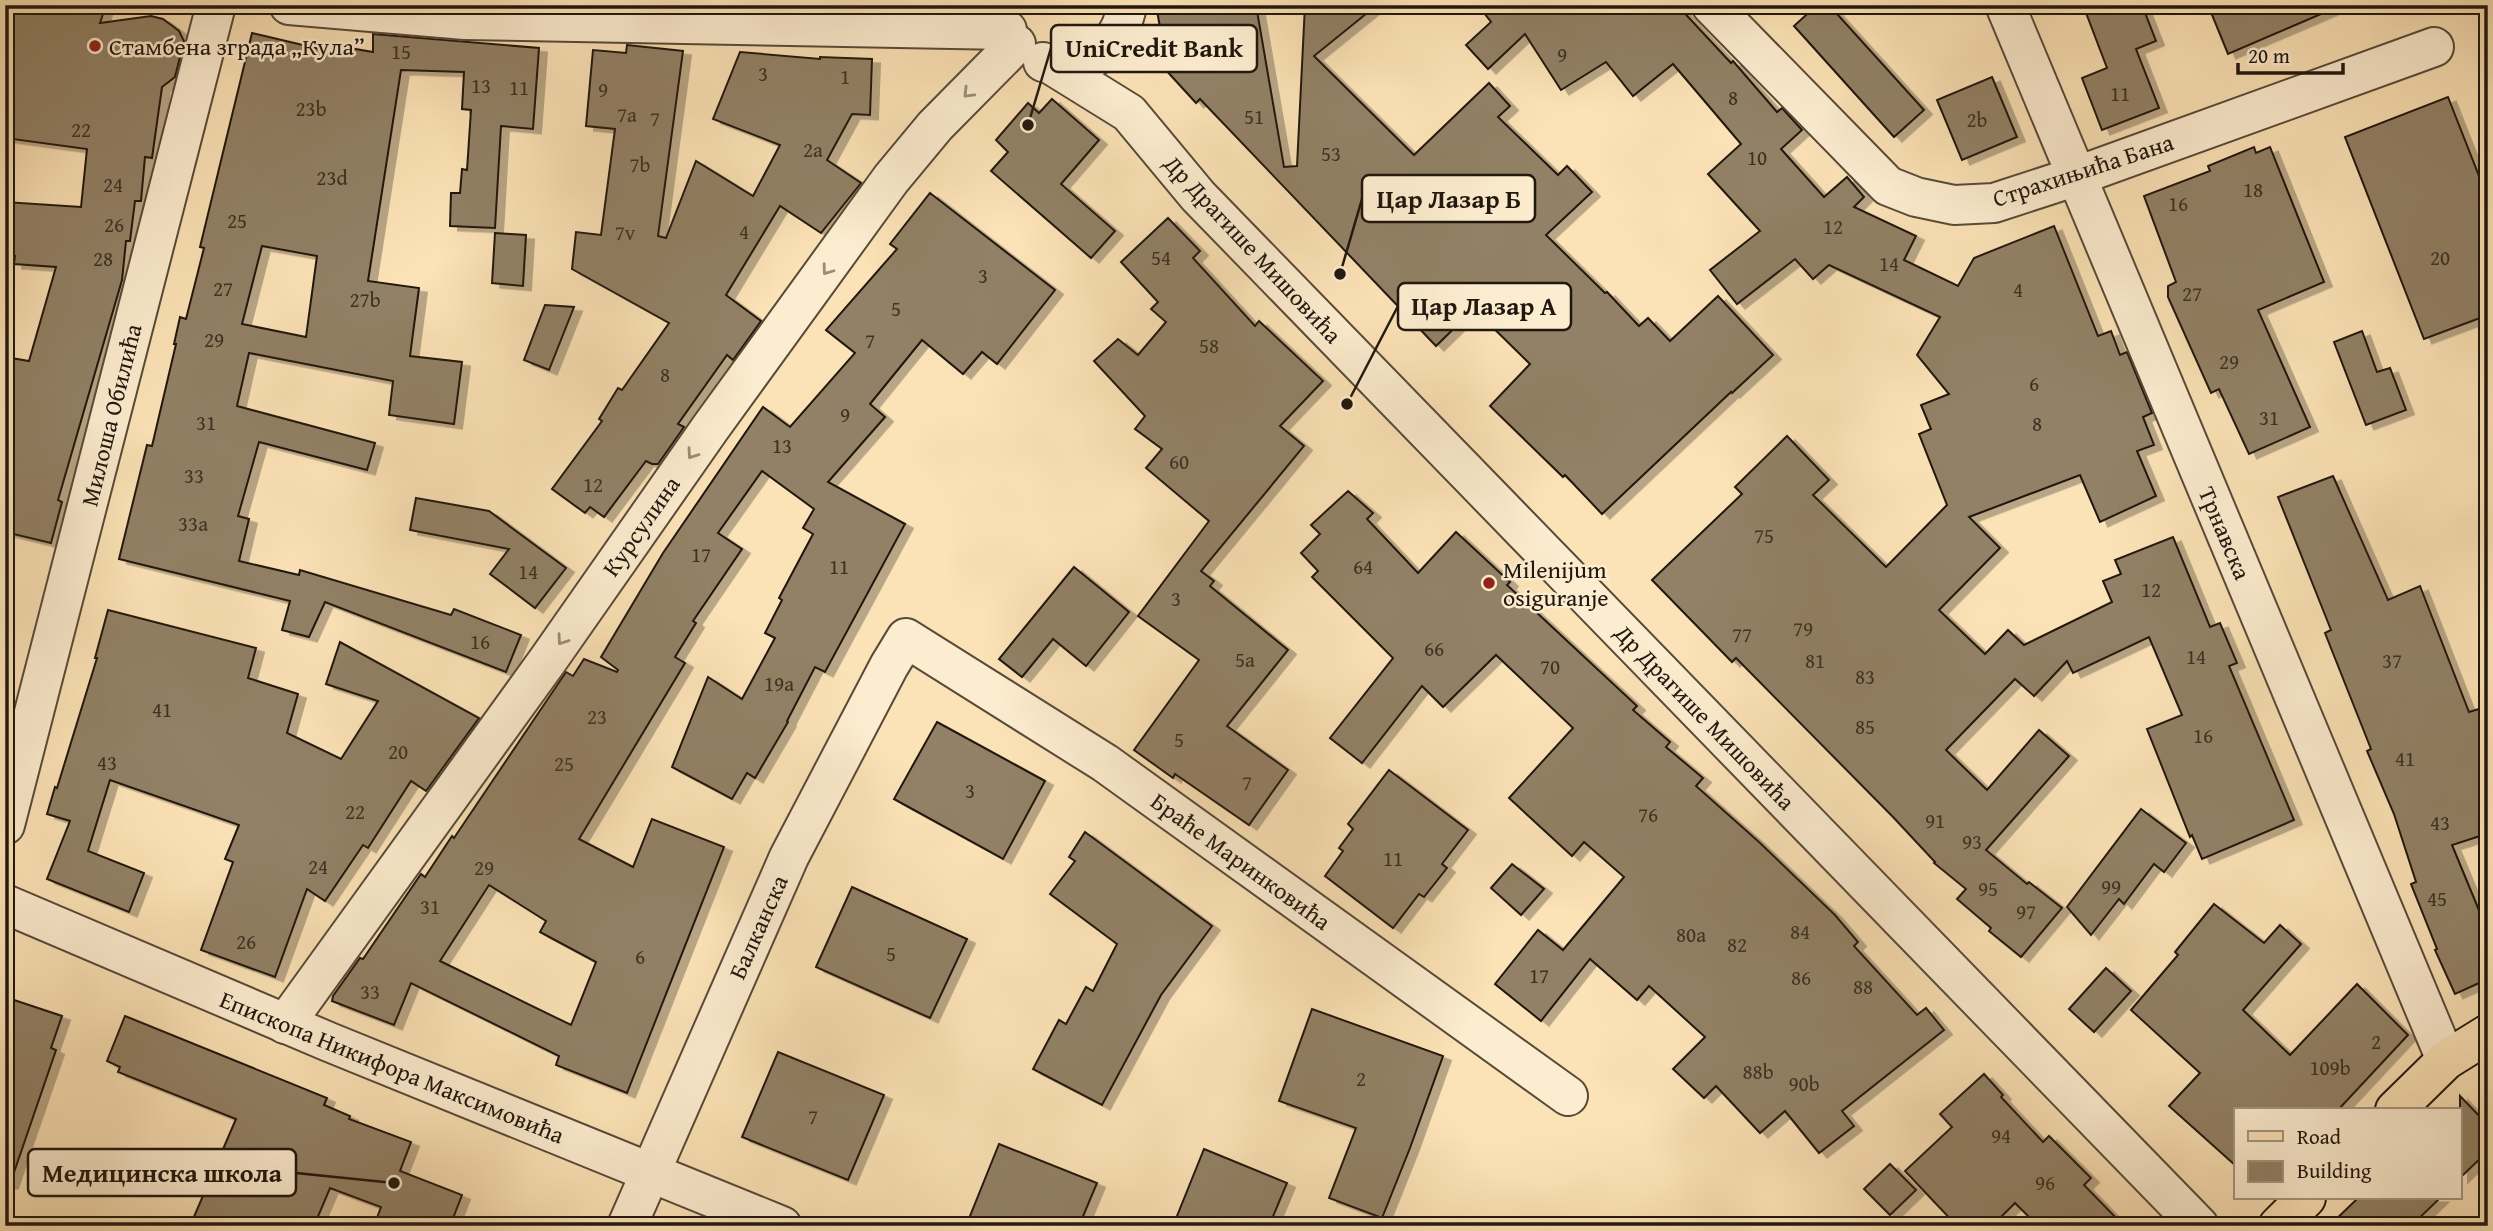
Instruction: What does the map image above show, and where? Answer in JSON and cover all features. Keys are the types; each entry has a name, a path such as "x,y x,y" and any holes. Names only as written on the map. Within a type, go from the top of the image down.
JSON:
{"main road":[{"path":"2397,1108 2445,1060 2488,1034"},
{"path":"2278,1226 2304,1200"}],"street":[{"name":"Милоша Обилића","path":"5,825 216,5"},
{"path":"289,5 466,20 1008,27"},
{"name":"Страхињића Бана","path":"1711,5 1888,186 1916,197 1954,205 1994,203 2077,176 2434,47"},
{"name":"Трнавска","path":"2005,5 2445,1060"},
{"path":"1050,64 1070,65 1090,60 1107,49 1123,19"},
{"name":"Др Драгише Мишовића","path":"1123,19 1116,57 1119,80 1129,113"},
{"name":"Др Драгише Мишовића","path":"1008,27 1032,57 1050,64 1129,113 1198,196 2199,1226"},
{"name":"Курсулина","path":"285,1024 548,660 711,427 891,179 935,126 1008,27"},
{"name":"Браће Маринковића","path":"906,638 1105,763 1568,1096"},
{"name":"Балканска","path":"627,1226 789,857 906,638"},
{"name":"Епископа Никифора Максимовића","path":"5,904 285,1024 782,1226"}],"building":[{"path":"5,5 106,5 100,23 151,16 163,19 179,31 184,41 175,77 162,87 152,158 145,157 141,201 135,201 130,241 126,241 122,280 58,500 62,502 51,543 5,532 5,357 29,361 56,267 14,264 15,256 5,255 5,202 81,207 87,149 5,138"},
{"path":"1156,5 1256,5 1284,167 1297,166 1305,5 1377,5 1314,56 1414,155 1489,83 1510,106 1498,117 1558,175 1567,166 1592,192 1546,235 1639,326 1648,318 1670,341 1718,296 1773,355 1602,514 1565,475 1563,477 1490,406 1530,364 1474,309 1436,346 1200,99 1196,103 1164,68"},
{"path":"1478,5 1677,5 1731,63 1733,61 1777,112 1782,108 1802,130 1781,149 1824,197 1847,177 1864,197 1854,207 1916,236 1904,260 1958,286 1974,258 2054,226 2098,336 2111,331 2120,355 2127,352 2152,413 2143,417 2154,445 2137,451 2156,496 2100,522 2080,475 1969,517 2000,548 1939,610 1985,654 2008,630 2024,645 2112,602 2103,581 2121,574 2115,560 2173,537 2210,627 2220,623 2237,663 2229,666 2294,820 2202,859 2192,835 2190,837 2147,729 2182,715 2149,637 2073,673 2067,661 2034,696 2015,679 1946,750 1987,790 2039,730 2069,756 1986,850 2027,884 2029,882 2062,908 2021,957 1989,931 1991,928 1957,899 1966,889 1934,863 1893,817 1736,658 1732,662 1652,580 1742,494 1735,487 1787,436 1829,480 1813,495 1886,567 1947,505 1919,434 1931,429 1921,405 1949,394 1917,355 1940,317 1829,265 1813,279 1795,259 1737,304 1710,270 1760,231 1708,174 1741,144 1673,64 1633,96 1606,62 1561,90 1525,34 1488,69 1466,45 1491,22"},
{"path":"1817,5 1829,5 1924,110 1894,137 1794,26"},
{"path":"2083,5 2142,5 2156,41 2136,49 2159,108 2102,130 2082,78 2107,68"},
{"path":"2208,5 2342,5 2228,54"},
{"path":"252,33 337,53 338,46 373,52 373,34 539,48 533,129 501,126 495,228 450,226 451,193 460,193 462,169 467,170 471,110 462,109 464,72 401,70 368,281 419,288 410,356 462,362 454,424 389,415 393,381 249,353 237,406 375,443 367,470 259,442 238,516 249,519 239,561 299,575 300,570 451,615 454,609 521,635 506,672 325,602 309,637 282,630 290,601 119,559 147,445 152,446 180,317 186,319 204,248 200,247","holes":["262,246 317,256 306,337 242,324"]},
{"path":"627,45 683,51 658,236 666,238 696,161 753,196 780,145 713,119 740,52 820,59 872,59 870,115 852,114 827,160 861,183 821,233 780,206 726,295 761,321 733,360 727,355 678,424 684,427 658,464 646,461 604,517 590,507 585,513 552,489 602,421 599,419 618,388 622,390 669,323 572,269 576,232 601,235 615,129 586,126 593,50 626,53"},
{"path":"1992,77 2017,137 1962,160 1937,100"},
{"path":"2448,97 2488,199 2488,315 2424,339 2345,137"},
{"path":"1052,99 1099,140 1061,184 1115,231 1091,258 991,171 1008,152 996,140 1028,103 1039,113"},
{"path":"2254,147 2256,153 2270,147 2324,282 2258,310 2310,427 2249,454 2219,389 2211,393 2168,297 2168,286 2176,282 2144,196 2210,171 2208,166"},
{"path":"930,193 1055,290 997,364 982,352 963,374 922,340 870,404 885,417 828,482 905,524 825,672 815,667 788,722 755,778 747,773 732,799 672,767 708,677 742,699 775,638 765,633 782,600 779,598 813,534 803,528 814,509 762,471 718,533 742,549 693,621 696,623 675,657 685,663 579,839 633,867 652,819 724,847 627,1093 556,1065 559,1056 411,983 394,1025 332,1001 421,874 425,877 452,836 454,838 566,672 573,676 584,659 617,672 618,670 601,657 663,553 763,407 790,427 855,353 826,330 897,249 890,244","holes":["489,885 546,921 540,932 596,962 571,1025 440,961"]},
{"path":"1168,218 1200,251 1193,258 1255,326 1259,321 1323,381 1280,426 1304,446 1201,571 1214,581 1210,586 1288,650 1227,726 1288,770 1249,825 1175,774 1173,778 1134,750 1199,660 1138,616 1209,521 1146,468 1162,449 1135,429 1145,416 1094,361 1118,339 1138,355 1166,322 1151,309 1158,302 1121,262"},
{"path":"495,233 526,235 523,286 492,283"},
{"path":"545,305 574,307 549,370 524,360"},
{"path":"2362,331 2377,372 2390,368 2406,410 2366,425 2334,342"},
{"path":"2333,476 2388,600 2420,586 2469,712 2482,708 2488,727 2488,821 2480,823 2483,835 2452,845 2488,932 2488,979 2455,994 2435,950 2437,949 2411,884 2416,882 2394,814 2367,751 2371,749 2325,633 2331,630 2278,497"},
{"path":"1348,491 1373,513 1367,519 1418,573 1456,532 1510,582 1507,585 1637,706 1633,710 1670,742 1666,747 1703,778 1696,786 1835,915 1858,942 1854,946 1917,1015 1926,1008 1944,1030 1842,1111 1854,1126 1819,1153 1785,1111 1760,1133 1716,1086 1704,1098 1673,1069 1705,1037 1649,986 1637,1000 1590,959 1541,1021 1495,984 1538,930 1563,950 1624,877 1584,842 1572,856 1509,798 1573,728 1496,655 1443,707 1422,686 1362,763 1330,738 1393,658 1312,577 1318,571 1301,553 1320,534 1311,525"},
{"path":"416,498 489,511 566,568 535,608 490,574 509,549 410,530"},
{"path":"1074,567 1129,612 1086,666 1053,639 1022,677 999,659"},
{"path":"108,610 256,648 248,678 298,694 287,733 341,759 378,701 326,684 340,642 479,718 426,791 411,781 368,848 363,845 325,901 307,889 275,977 201,950 233,862 225,859 239,825 110,780 88,851 144,873 129,912 47,879 70,821 47,814 97,658"},
{"path":"937,722 1045,781 1003,859 894,799"},
{"path":"1389,770 1468,830 1442,864 1447,868 1424,897 1419,894 1393,928 1325,876 1343,851 1339,848 1353,829 1348,824"},
{"path":"2141,809 2186,843 2164,872 2154,864 2124,904 2119,899 2091,935 2067,907"},
{"path":"1085,832 1212,926 1161,995 1102,1105 1033,1069 1059,1020 1066,1024 1086,987 1093,991 1117,944 1050,894 1075,861 1069,857"},
{"path":"1512,864 1544,889 1521,915 1491,888"},
{"path":"852,887 967,939 930,1018 816,967"},
{"path":"2214,904 2264,943 2280,925 2301,944 2243,1010 2290,1055 2357,984 2408,1035 2340,1108 2234,1108 2234,1164 2169,1106 2200,1073 2131,1010 2178,955 2175,952"},
{"path":"2106,968 2131,991 2094,1032 2069,1009"},
{"path":"14,1000 62,1016 51,1048 56,1050 10,1184 5,1184 5,1024"},
{"path":"1312,1009 1443,1056 1382,1218 1329,1198 1356,1128 1279,1101"},
{"path":"125,1016 327,1098 324,1105 350,1116 349,1119 411,1142 400,1171 462,1195 450,1226 374,1226 381,1207 330,1188 314,1226 190,1226 236,1119 118,1072 120,1067 107,1061"},
{"path":"778,1052 884,1095 848,1180 742,1137"},
{"path":"1984,1074 2003,1095 2001,1097 2043,1142 2049,1136 2091,1178 2084,1185 2124,1226 2038,1226 2015,1203 1992,1226 1957,1226 1905,1171 1952,1127 1940,1114"},
{"path":"2460,1096 2488,1125 2488,1151 2462,1176 2462,1108"},
{"path":"999,1144 1097,1183 1079,1226 966,1226"},
{"path":"1204,1149 1287,1183 1269,1226 1173,1226"},
{"path":"1890,1164 1916,1190 1890,1215 1864,1189"},
{"path":"2356,1200 2438,1200 2411,1226 2329,1226"}],"place":[{"name":"Стамбена зграда „Кула”","path":"95,46"},
{"name":"UniCredit Bank","path":"1028,125"},
{"name":"Цар Лазар Б","path":"1340,274"},
{"name":"Цар Лазар А","path":"1347,404"},
{"name":"Milenijum osiguranje","path":"1489,583"},
{"name":"Медицинска школа","path":"394,1183"}]}
